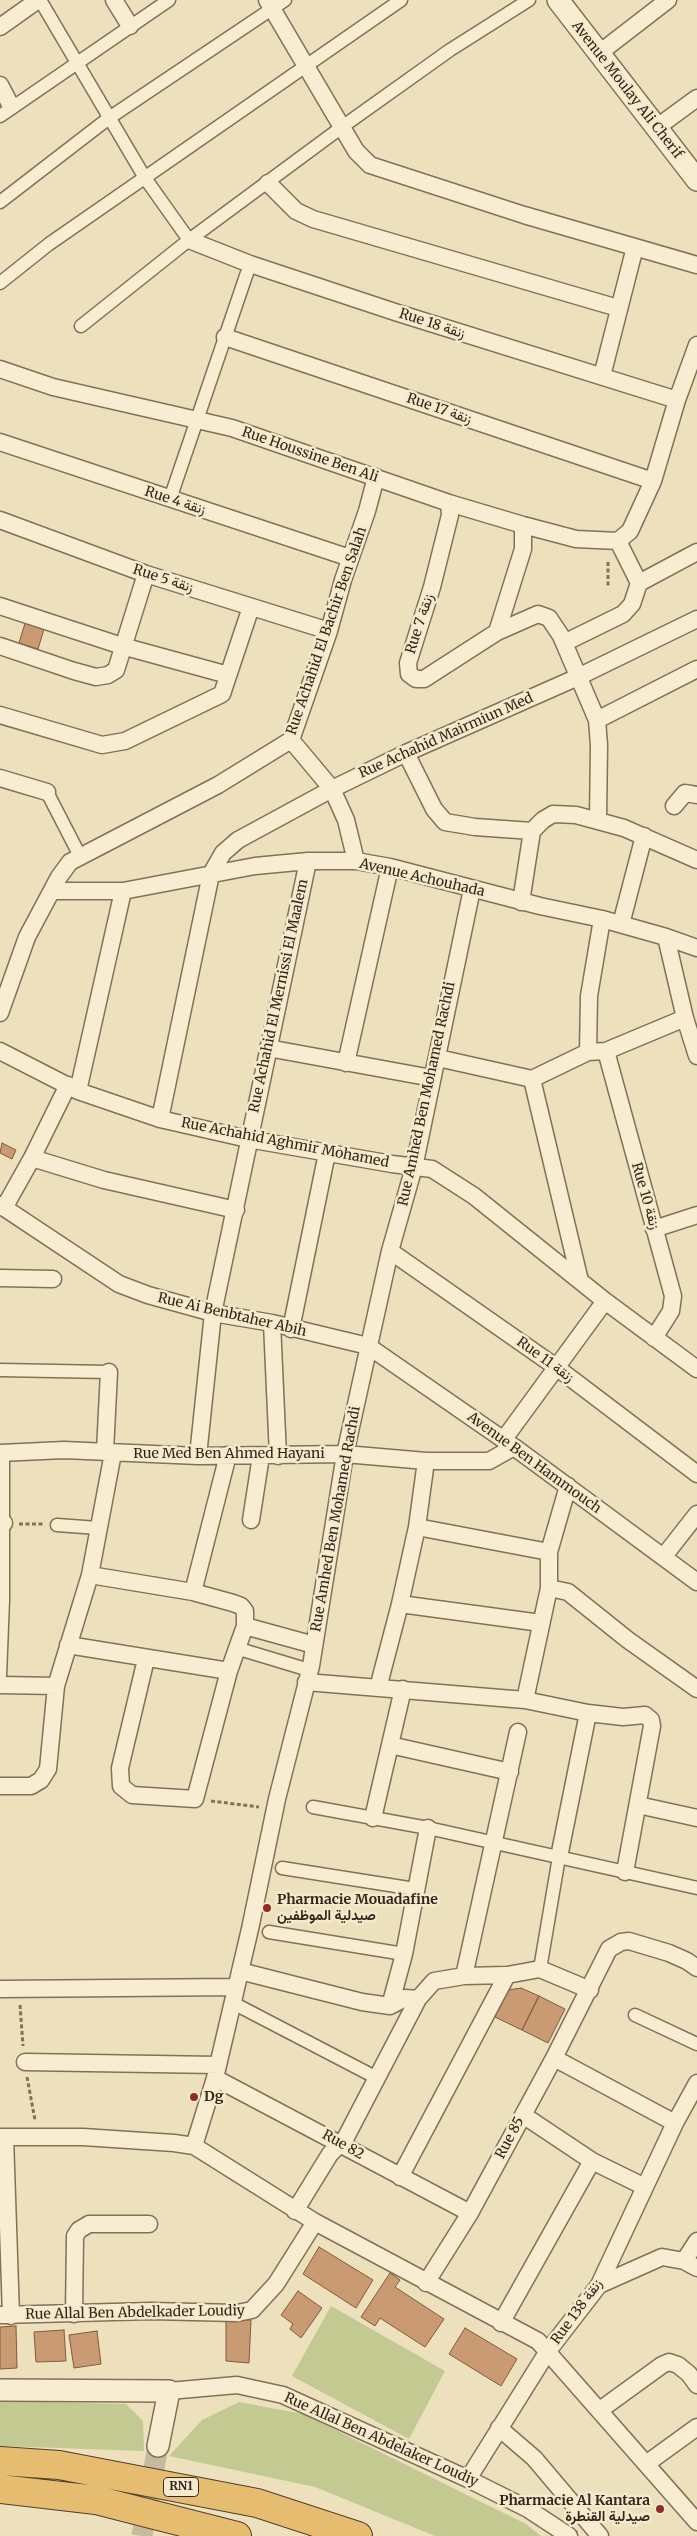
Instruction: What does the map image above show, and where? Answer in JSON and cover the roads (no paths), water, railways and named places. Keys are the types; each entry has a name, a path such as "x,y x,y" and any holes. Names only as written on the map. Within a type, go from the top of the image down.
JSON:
{"highway":[{"name":"RN1","path":"0,2462 59,2465 230,2497 257,2503 358,2536"},
{"name":"RN1","path":"0,2490 96,2500 237,2536"}],"street":[{"path":"0,27 39,0 145,178 189,240"},
{"path":"114,0 130,26"},
{"path":"0,85 6,111 169,0"},
{"path":"0,283 49,244 401,0"},
{"path":"81,326 189,240 342,126 450,50 528,0"},
{"name":"Avenue Moulay Ali Cherif","path":"558,0 697,180"},
{"path":"598,54 668,0"},
{"path":"0,202 109,118 275,3 307,66 356,151 374,168 697,266"},
{"path":"656,128 697,98"},
{"path":"268,183 296,210 314,219 618,308"},
{"name":"Rue 18 زنقة","path":"189,240 250,264 676,400"},
{"path":"602,376 635,247"},
{"path":"170,499 250,264"},
{"name":"Rue 17 زنقة","path":"226,337 653,481"},
{"path":"639,583 613,541 630,531 653,481 676,400 696,349"},
{"name":"Rue Houssine Ben Ali","path":"0,370 53,387 197,418 232,428 449,503 523,525 576,539 613,541"},
{"name":"Rue 4 زنقة","path":"0,442 350,558"},
{"name":"Rue Achahid El Bachir Ben Salah","path":"0,1013 27,937 63,871 70,862 218,785 291,740 367,511 376,477"},
{"name":"Rue 7 زنقة","path":"449,503 450,515 432,587 408,663 409,674 416,679 424,679 497,632"},
{"name":"Rue 5 زنقة","path":"0,520 146,574 328,631"},
{"path":"497,632 523,549 523,525"},
{"path":"564,643 623,614 632,604 639,583 697,552"},
{"path":"0,646 96,677 108,675 116,670 146,574"},
{"path":"0,606 122,646 228,675"},
{"path":"0,715 102,745 125,741 219,697 224,691 251,607"},
{"path":"497,632 532,616 543,614 552,621 564,643 597,720 599,745 598,820"},
{"name":"Rue Achahid Mairmiun Med","path":"160,1119 211,874 223,853 238,840 332,789 406,753 578,677 697,619"},
{"path":"597,720 697,669"},
{"path":"291,740 332,789 346,820 356,861"},
{"path":"406,753 434,810 445,822 474,827 532,830"},
{"path":"0,778 47,792 80,856"},
{"path":"674,806 684,793 697,796"},
{"path":"520,902 532,830 553,814 576,814 598,820 644,836 697,860"},
{"path":"621,924 644,836"},
{"name":"Avenue Achouhada","path":"52,891 123,891 254,866 308,861 356,861 390,867 520,902 602,919 666,936 697,948"},
{"name":"Rue Achahid El Mernissi El Maalem","path":"198,1456 213,1313 236,1210 248,1139 308,861"},
{"path":"346,1063 390,867"},
{"name":"Rue Amhed Ben Mohamed Rachdi","path":"194,2146 217,2072 237,1987 274,1809 308,1676 345,1454 390,1251 414,1166 472,889"},
{"path":"2,1206 73,1088 123,891"},
{"path":"588,1052 590,988 602,919"},
{"path":"666,936 685,1018 697,1056"},
{"path":"438,1058 532,1079 588,1052 606,1051 685,1018"},
{"path":"268,1048 432,1078"},
{"name":"Rue Achahid Aghmir Mohamed","path":"0,1051 73,1088 160,1119 248,1139 326,1153 432,1168 449,1178 697,1370"},
{"name":"Rue 10 زنقة","path":"606,1051 673,1303 667,1320 654,1338"},
{"path":"532,1079 580,1281"},
{"path":"291,1329 326,1153"},
{"path":"32,1158 104,1180 236,1210"},
{"name":"Rue Ai Benbtaher Abih","path":"2,1206 119,1284 148,1296 213,1313 272,1323 368,1346"},
{"path":"654,1229 697,1215"},
{"name":"Rue 11 زنقة","path":"390,1251 556,1368 697,1474"},
{"path":"0,1278 53,1279"},
{"path":"509,1443 556,1368 606,1301"},
{"path":"272,1323 278,1456"},
{"name":"Avenue Ben Hammouch","path":"368,1346 509,1443 697,1582"},
{"path":"0,1370 109,1372 109,1452 98,1528 90,1575 56,1686 48,1769 41,1780 31,1786 0,1786"},
{"name":"Rue Med Ben Ahmed Hayani","path":"1,1453 109,1452 198,1456 345,1454 426,1460 490,1461 505,1454 509,1443"},
{"path":"0,1676 1,1453"},
{"path":"193,1592 228,1455"},
{"path":"251,1520 261,1456"},
{"path":"378,1688 400,1604 417,1527 426,1460"},
{"path":"525,1700 549,1588 549,1552 568,1486"},
{"path":"664,1556 697,1514"},
{"path":"57,1525 98,1528"},
{"path":"417,1527 549,1552"},
{"path":"90,1575 193,1592 241,1606 247,1615 229,1671 195,1798 129,1794 121,1786 119,1774 146,1659"},
{"path":"549,1588 568,1592 628,1640 697,1689"},
{"path":"400,1604 540,1623"},
{"path":"245,1626 314,1645"},
{"path":"68,1644 146,1659 229,1671"},
{"path":"236,1648 308,1676 378,1688 525,1700 588,1713 623,1717 645,1715 651,1720 652,1726 625,1872"},
{"path":"0,1685 56,1686"},
{"path":"373,1818 402,1689"},
{"path":"540,1969 559,1857 588,1713"},
{"path":"464,1976 518,1732"},
{"path":"390,1745 510,1772"},
{"path":"638,1805 697,1818"},
{"path":"313,1807 428,1828 697,1888"},
{"path":"390,2006 404,1954 428,1828"},
{"path":"282,1868 416,1890"},
{"path":"269,1932 404,1954"},
{"name":"Rue 85","path":"426,2283 470,2213 590,1990 609,1949 621,1942 629,1941 655,1948 687,1961 697,1968"},
{"path":"295,2211 330,2154 341,2143 418,1999 434,1981 464,1976 507,1975 540,1969 590,1990"},
{"path":"400,2177 507,1975"},
{"path":"237,1987 377,2078"},
{"path":"0,1989 237,1987 390,2006 405,1998 418,1999"},
{"path":"636,2015 697,2044"},
{"path":"554,2058 675,2123"},
{"path":"25,2062 217,2072"},
{"name":"Rue 82","path":"217,2072 400,2177 470,2213"},
{"name":"Rue 138 زنقة","path":"468,2479 548,2351 599,2285 675,2123 697,2083"},
{"path":"523,2115 592,2161 646,2186"},
{"path":"6,2316 3,2137 83,2138 174,2143 194,2146 295,2211 426,2283 538,2341 697,2522"},
{"path":"501,2323 592,2161"},
{"name":"Rue Allal Ben Abdelkader Loudiy","path":"6,2316 151,2311 236,2313 252,2310 276,2284 316,2222"},
{"path":"74,2314 75,2236 79,2230 89,2224 149,2224"},
{"path":"599,2285 662,2257 691,2264 697,2241"},
{"path":"600,2410 662,2365 670,2362 678,2365 689,2374 697,2385"},
{"name":"Rue Allal Ben Abdelaker Loudiy","path":"0,2390 169,2391 237,2385 283,2395 468,2479 528,2509 569,2536"},
{"path":"158,2446 169,2391"},
{"path":"646,2464 697,2427"},
{"path":"499,2428 534,2458 600,2536"}],"tunnel":[{"path":"142,2536 158,2446"}],"place":[{"name":"Pharmacie Mouadafine صيدلية الموظفين","path":"267,1908"},
{"name":"Dg","path":"194,2097"},
{"name":"Pharmacie Al Kantara صيدلية القنطرة","path":"660,2509"}]}
